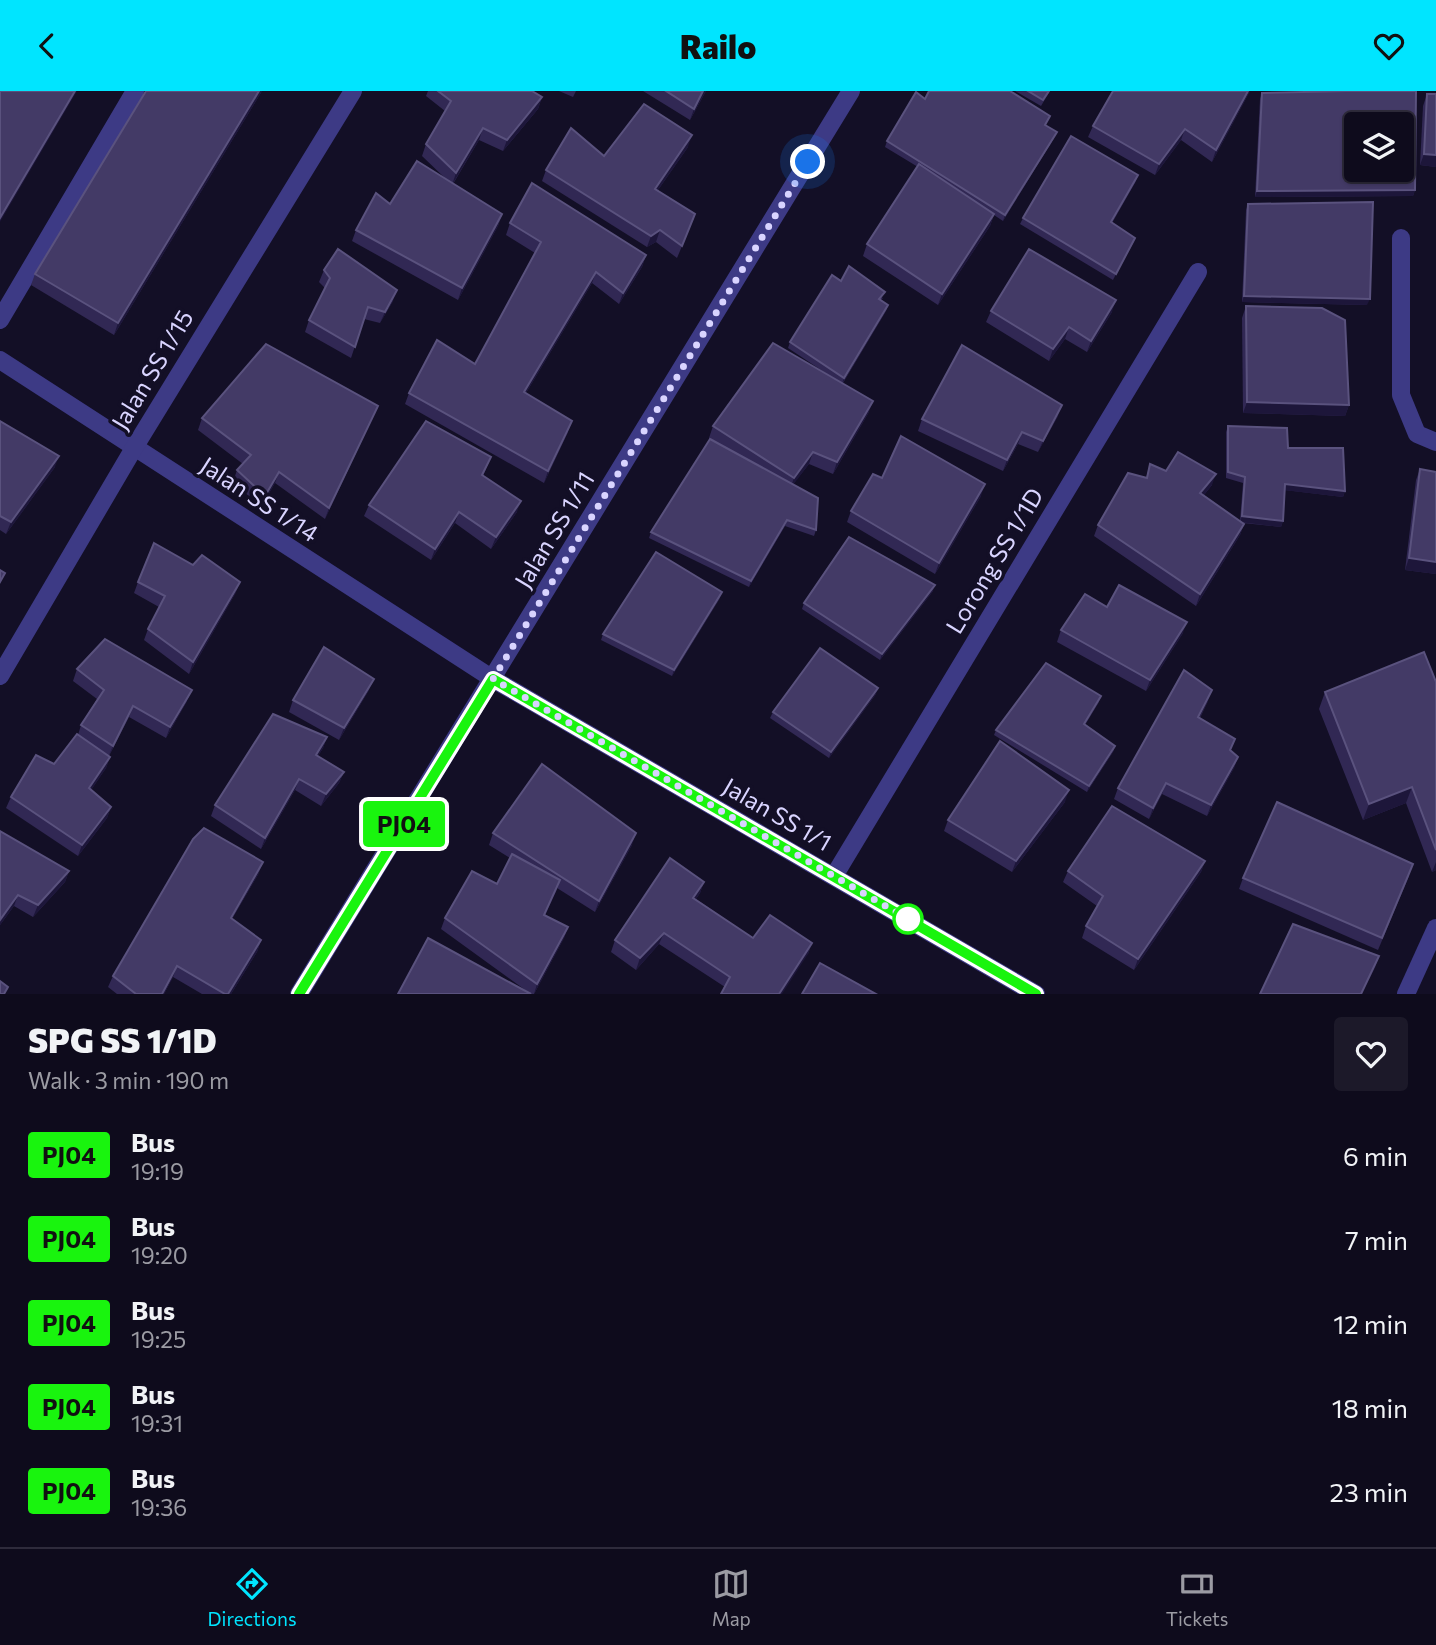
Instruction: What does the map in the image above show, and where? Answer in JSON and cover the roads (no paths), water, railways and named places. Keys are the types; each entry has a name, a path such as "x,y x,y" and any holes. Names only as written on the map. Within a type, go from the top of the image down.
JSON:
{"street":[{"path":"0,320 135,91"},
{"name":"Jalan SS 1/15","path":"0,677 134,448 353,91"},
{"name":"Jalan SS 1/11","path":"299,994 851,91"},
{"path":"1401,238 1401,395 1417,434 1436,442"},
{"name":"Lorong SS 1/1D","path":"834,876 1198,272"},
{"name":"Jalan SS 1/14","path":"0,360 493,679"},
{"name":"Jalan SS 1/1","path":"493,679 1036,994"},
{"path":"1406,994 1436,928"}]}
